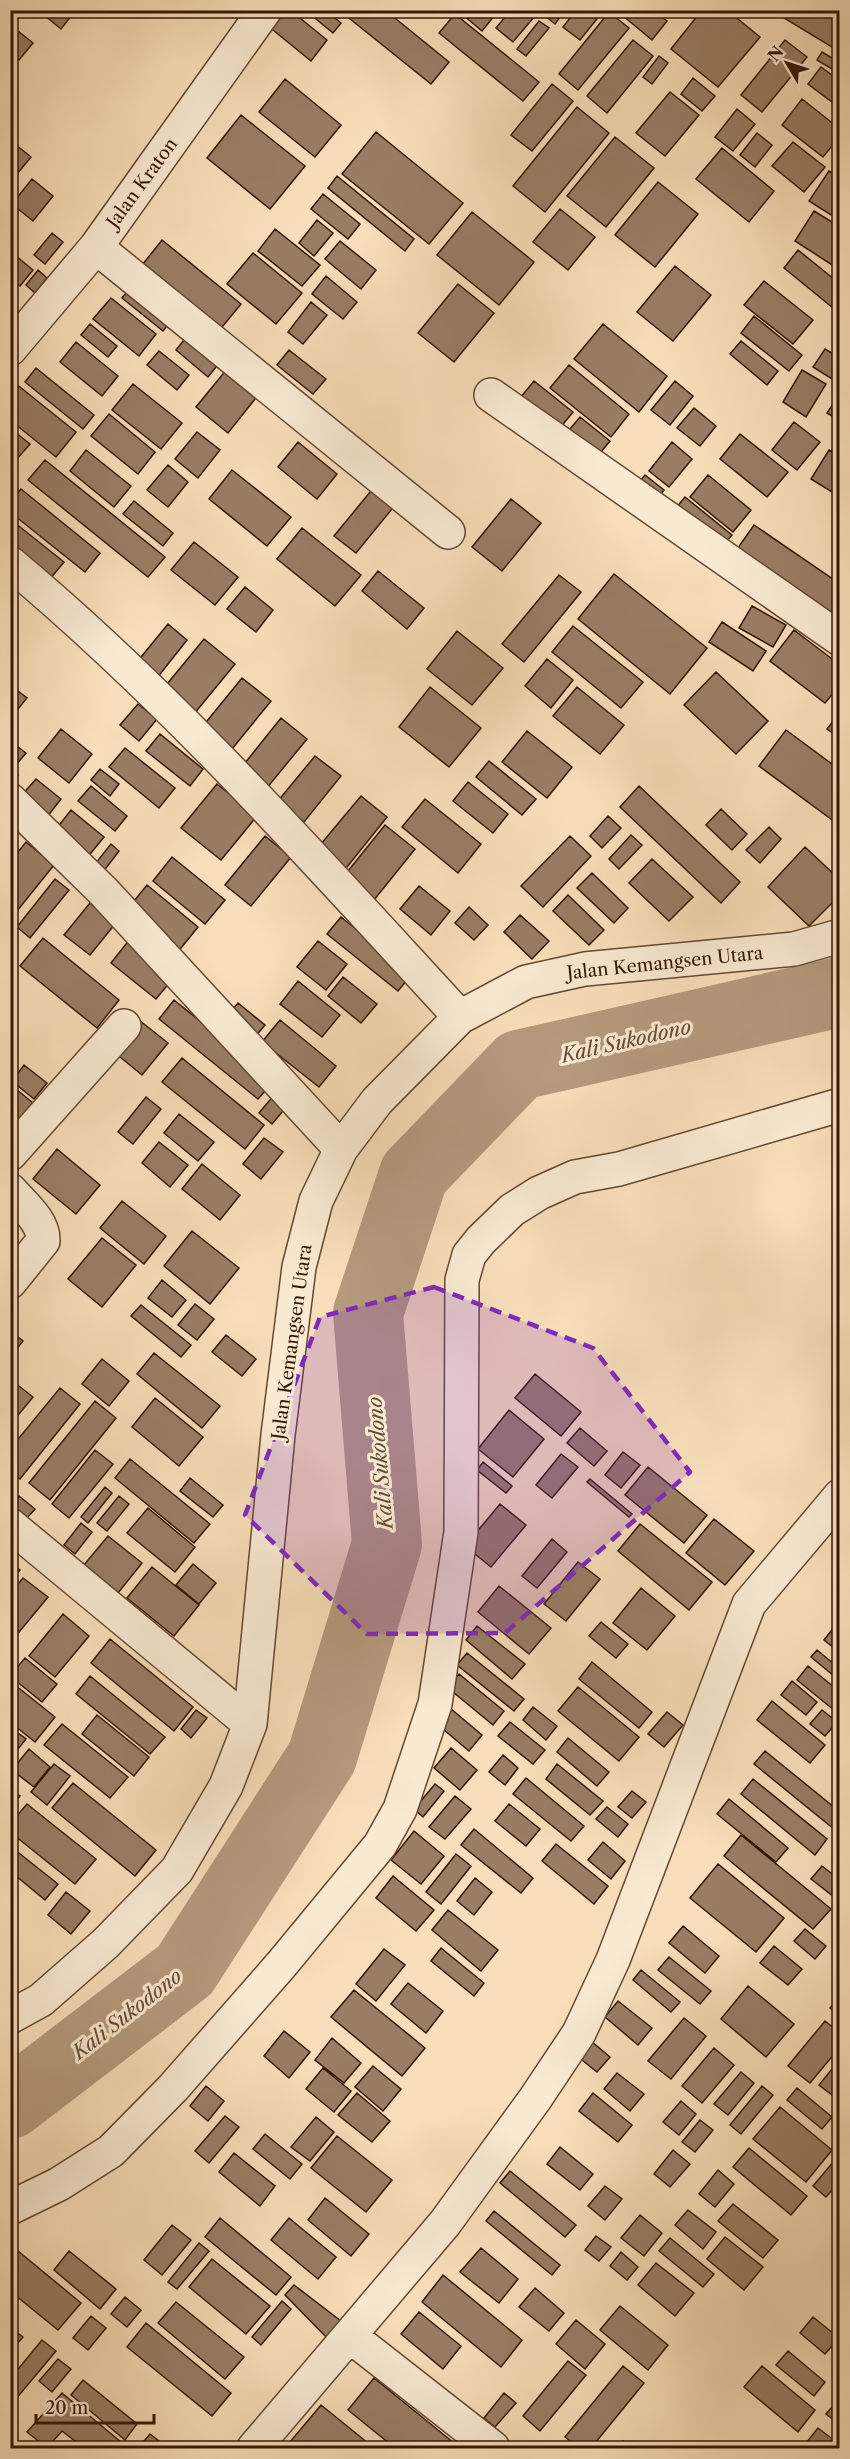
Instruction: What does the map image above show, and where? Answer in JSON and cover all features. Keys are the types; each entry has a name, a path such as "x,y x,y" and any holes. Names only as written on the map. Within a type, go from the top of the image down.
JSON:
{"street":[{"name":"Jalan Kraton","path":"10,349 96,247 265,10"},
{"path":"96,247 448,532"},
{"path":"491,395 840,639"},
{"path":"10,563 80,621 268,810 460,1017"},
{"path":"10,800 104,891 341,1149"},
{"name":"Jalan Kemangsen Utara","path":"10,2018 41,2000 106,1943 177,1869 226,1786 250,1724 278,1435 298,1267 316,1201 341,1149 377,1101 460,1017 526,982 585,969 794,949 840,936"},
{"path":"10,1154 124,1026"},
{"path":"10,2208 59,2184 111,2151 173,2088 281,1965 380,1845 400,1809 435,1704 461,1532 462,1280 469,1255 512,1210 539,1193 575,1177 630,1166 840,1105"},
{"path":"10,1190 38,1222 43,1241 10,1282"},
{"path":"254,2448 445,2223 535,2099 579,2032 617,1949 749,1604 840,1496"},
{"path":"10,1525 250,1724"},
{"path":"350,2336 493,2448"}],"highlighted area":[{"path":"434,1287 593,1348 690,1472 505,1633 367,1634 245,1515 320,1317"}],"building":[{"path":"38,10 76,10 61,29"},
{"path":"281,10 290,10 327,40 311,61 268,26"},
{"path":"305,10 326,10 341,23 333,33"},
{"path":"339,10 385,10 449,62 431,84"},
{"path":"457,10 499,10 482,31"},
{"path":"511,10 527,10 534,17 513,42 496,28"},
{"path":"538,10 565,10 555,24"},
{"path":"576,10 594,10 600,15 580,40 563,27"},
{"path":"616,10 654,10 667,21 652,40"},
{"path":"702,10 727,10 760,37 718,87 671,49"},
{"path":"771,10 838,10 840,52"},
{"path":"609,12 629,28 578,90 559,74"},
{"path":"455,14 539,82 523,101 439,33"},
{"path":"539,21 549,28 526,56 517,49"},
{"path":"13,27 33,43 19,60 10,53"},
{"path":"633,40 653,56 607,113 587,96"},
{"path":"785,40 807,57 762,112 741,95"},
{"path":"822,52 840,63 840,74 817,60"},
{"path":"659,56 668,63 652,84 643,77"},
{"path":"821,67 840,81 840,108 808,84"},
{"path":"693,78 715,96 702,111 681,94"},
{"path":"285,79 341,125 315,157 259,112"},
{"path":"552,84 573,101 532,151 511,135"},
{"path":"670,92 699,115 665,156 636,133"},
{"path":"802,99 840,129 840,136 823,157 782,125"},
{"path":"577,107 609,133 545,212 513,186"},
{"path":"737,109 755,124 733,151 715,137"},
{"path":"241,115 305,166 270,209 207,158"},
{"path":"376,132 463,203 429,244 342,174"},
{"path":"757,133 772,145 755,167 740,155"},
{"path":"615,137 654,168 606,227 567,196"},
{"path":"10,140 31,157 12,180 10,179"},
{"path":"793,142 825,167 804,192 772,166"},
{"path":"722,148 774,191 749,222 696,179"},
{"path":"829,171 840,178 839,220 809,201"},
{"path":"337,176 414,239 405,251 328,188"},
{"path":"32,179 53,196 33,221 12,204"},
{"path":"658,182 698,214 655,267 615,235"},
{"path":"323,194 360,224 348,239 311,209"},
{"path":"560,209 595,237 568,270 533,242"},
{"path":"814,211 840,227 840,270 795,241"},
{"path":"472,212 534,262 499,305 437,255"},
{"path":"317,220 333,233 314,256 299,243"},
{"path":"275,229 320,265 302,286 258,251"},
{"path":"52,233 63,242 45,264 34,255"},
{"path":"162,240 241,304 213,338 135,274"},
{"path":"340,241 376,270 361,289 325,259"},
{"path":"798,250 840,284 840,300 833,308 784,268"},
{"path":"253,253 302,293 276,324 227,284"},
{"path":"16,256 33,270 20,286 10,279 10,262"},
{"path":"675,266 711,295 673,341 637,312"},
{"path":"38,270 47,278 35,293 26,285"},
{"path":"326,276 357,302 343,319 312,294"},
{"path":"764,281 813,320 793,344 744,305"},
{"path":"458,284 494,313 454,362 418,333"},
{"path":"133,285 173,318 163,331 122,298"},
{"path":"111,298 156,334 139,356 93,319"},
{"path":"311,302 327,315 303,344 288,332"},
{"path":"754,316 802,355 789,371 741,333"},
{"path":"90,324 117,346 108,357 81,335"},
{"path":"603,324 667,376 639,412 574,359"},
{"path":"840,329 840,343 833,338"},
{"path":"192,330 224,357 208,377 176,350"},
{"path":"741,341 778,371 767,385 730,354"},
{"path":"76,342 118,376 102,396 60,362"},
{"path":"825,349 840,358 840,384 813,367"},
{"path":"289,350 326,379 313,394 277,365"},
{"path":"159,351 189,375 177,390 147,365"},
{"path":"569,365 629,414 611,437 550,388"},
{"path":"36,368 94,415 83,429 25,382"},
{"path":"227,369 259,394 228,433 196,407"},
{"path":"802,370 826,384 806,417 783,402"},
{"path":"10,379 76,432 56,457 10,420"},
{"path":"534,381 573,412 555,434 516,403"},
{"path":"675,381 693,396 670,425 651,410"},
{"path":"133,384 182,423 161,449 112,410"},
{"path":"840,394 840,421 827,413"},
{"path":"694,408 716,426 700,446 677,428"},
{"path":"109,414 155,452 138,474 91,436"},
{"path":"580,417 610,441 595,459 565,435"},
{"path":"794,422 820,442 797,470 772,450"},
{"path":"10,428 30,444 16,460 10,456"},
{"path":"197,432 220,450 198,478 175,459"},
{"path":"740,434 788,472 767,497 720,459"},
{"path":"298,442 337,474 317,499 278,467"},
{"path":"672,442 692,459 669,487 649,471"},
{"path":"86,450 131,486 114,507 70,471"},
{"path":"829,450 840,457 840,497 811,479"},
{"path":"45,460 165,557 148,577 28,480"},
{"path":"168,465 188,482 168,507 147,490"},
{"path":"232,470 291,517 267,546 209,499"},
{"path":"645,475 664,490 652,504 634,488"},
{"path":"708,475 751,510 733,532 690,497"},
{"path":"375,486 396,504 356,553 334,536"},
{"path":"21,489 100,553 85,572 10,512 10,502"},
{"path":"685,497 732,535 718,552 671,514"},
{"path":"511,499 541,523 502,571 472,547"},
{"path":"134,501 173,533 163,546 123,514"},
{"path":"10,519 64,562 45,585 10,557"},
{"path":"754,525 840,584 840,638 728,562"},
{"path":"302,528 361,575 335,606 277,559"},
{"path":"194,542 238,577 215,605 171,570"},
{"path":"378,571 424,608 407,629 362,591"},
{"path":"614,574 707,648 670,694 578,619"},
{"path":"559,575 581,592 524,662 502,644"},
{"path":"245,587 273,610 256,632 227,609"},
{"path":"752,606 786,625 773,647 739,628"},
{"path":"722,622 766,651 753,671 709,642"},
{"path":"168,624 187,640 157,678 137,662"},
{"path":"573,626 643,682 621,708 552,652"},
{"path":"794,630 840,665 840,685 825,703 770,661"},
{"path":"457,631 503,668 472,705 427,669"},
{"path":"204,639 235,664 194,714 163,689"},
{"path":"547,659 573,680 551,708 525,686"},
{"path":"716,672 768,721 736,754 684,705"},
{"path":"242,678 271,701 232,749 203,726"},
{"path":"10,685 27,698 10,719"},
{"path":"430,687 481,728 449,767 399,727"},
{"path":"577,687 624,725 600,754 553,716"},
{"path":"138,704 157,719 139,741 120,725"},
{"path":"840,712 840,738 827,729"},
{"path":"281,718 307,739 266,789 241,768"},
{"path":"61,729 92,754 69,783 38,758"},
{"path":"786,730 840,770 840,817 835,822 759,766"},
{"path":"527,731 572,767 547,798 502,762"},
{"path":"160,734 203,769 190,786 146,751"},
{"path":"10,741 26,753 15,766 10,762"},
{"path":"125,748 175,788 159,808 109,767"},
{"path":"315,756 341,776 304,822 278,801"},
{"path":"489,761 536,799 522,815 476,777"},
{"path":"10,768 18,775 10,784"},
{"path":"100,769 119,784 110,796 91,780"},
{"path":"36,779 61,799 47,817 21,796"},
{"path":"468,782 508,814 493,833 453,801"},
{"path":"217,784 257,816 221,860 181,828"},
{"path":"91,786 127,816 115,831 78,801"},
{"path":"639,786 740,882 721,903 620,807"},
{"path":"361,796 387,817 343,872 316,850"},
{"path":"425,799 481,844 458,873 402,827"},
{"path":"721,809 747,834 732,850 706,825"},
{"path":"71,810 104,837 86,859 53,833"},
{"path":"608,816 621,828 602,848 590,836"},
{"path":"10,821 20,829 10,841"},
{"path":"385,825 415,849 374,900 344,876"},
{"path":"769,827 781,839 760,863 746,850"},
{"path":"631,835 642,845 619,869 609,859"},
{"path":"265,836 291,857 251,906 225,885"},
{"path":"570,836 591,856 543,907 521,886"},
{"path":"26,842 54,865 17,911 10,905 10,862"},
{"path":"111,844 119,851 100,876 91,869"},
{"path":"805,847 840,880 840,895 809,926 768,887"},
{"path":"172,857 225,900 205,924 153,881"},
{"path":"652,859 693,897 669,921 629,883"},
{"path":"592,873 628,908 614,923 577,888"},
{"path":"55,879 69,890 30,938 17,927"},
{"path":"147,885 198,927 177,953 126,911"},
{"path":"419,886 450,911 431,935 400,909"},
{"path":"568,895 604,930 589,945 553,911"},
{"path":"90,903 115,924 90,955 64,935"},
{"path":"469,907 488,925 474,940 455,923"},
{"path":"520,915 549,941 532,959 504,932"},
{"path":"341,917 412,974 398,991 327,934"},
{"path":"43,938 119,1000 97,1028 20,966"},
{"path":"130,939 175,976 156,999 111,963"},
{"path":"318,941 347,964 326,990 297,967"},
{"path":"343,977 377,1004 361,1023 328,996"},
{"path":"298,981 340,1015 322,1037 280,1004"},
{"path":"174,1000 274,1081 258,1099 159,1019"},
{"path":"238,1003 265,1025 254,1038 227,1016"},
{"path":"139,1020 168,1043 142,1075 114,1052"},
{"path":"280,1020 336,1066 319,1087 262,1042"},
{"path":"182,1058 264,1125 245,1149 162,1082"},
{"path":"24,1065 47,1083 34,1099 12,1081"},
{"path":"10,1084 33,1103 10,1131"},
{"path":"275,1094 288,1105 272,1124 259,1113"},
{"path":"146,1097 161,1109 133,1144 118,1132"},
{"path":"179,1114 214,1142 198,1161 164,1133"},
{"path":"264,1138 283,1152 261,1179 243,1164"},
{"path":"159,1142 188,1165 170,1187 142,1163"},
{"path":"57,1149 100,1185 76,1214 33,1179"},
{"path":"202,1164 240,1195 220,1220 182,1189"},
{"path":"122,1201 166,1236 144,1264 100,1228"},
{"path":"10,1229 17,1234 10,1242"},
{"path":"192,1231 239,1268 210,1304 164,1266"},
{"path":"102,1238 136,1265 102,1307 68,1279"},
{"path":"162,1280 186,1300 172,1317 148,1298"},
{"path":"195,1304 214,1319 197,1340 178,1325"},
{"path":"141,1305 191,1345 181,1357 131,1316"},
{"path":"10,1331 23,1341 16,1350 10,1346"},
{"path":"226,1335 256,1359 242,1376 212,1352"},
{"path":"154,1353 220,1406 202,1428 137,1374"},
{"path":"102,1359 129,1381 109,1406 82,1384"},
{"path":"535,1374 581,1412 561,1436 515,1398"},
{"path":"10,1379 33,1397 10,1425"},
{"path":"60,1388 80,1404 20,1479 10,1471 10,1449"},
{"path":"155,1398 203,1437 179,1466 132,1427"},
{"path":"95,1401 116,1418 50,1500 29,1483"},
{"path":"509,1410 544,1439 513,1477 478,1449"},
{"path":"580,1428 607,1451 594,1466 567,1443"},
{"path":"95,1450 113,1464 69,1518 52,1504"},
{"path":"623,1452 640,1465 621,1488 605,1475"},
{"path":"561,1454 578,1467 552,1498 536,1485"},
{"path":"130,1459 210,1524 194,1543 115,1478"},
{"path":"483,1462 512,1486 506,1493 477,1470"},
{"path":"648,1467 707,1515 684,1543 625,1495"},
{"path":"190,1478 223,1505 213,1517 180,1491"},
{"path":"590,1479 632,1514 629,1517 587,1482"},
{"path":"105,1487 112,1493 88,1523 81,1517"},
{"path":"19,1496 35,1509 27,1518 12,1505"},
{"path":"119,1496 129,1504 107,1531 97,1523"},
{"path":"500,1504 526,1525 491,1567 465,1546"},
{"path":"148,1508 195,1547 175,1572 127,1533"},
{"path":"714,1519 754,1551 725,1585 686,1553"},
{"path":"81,1523 92,1532 75,1554 64,1545"},
{"path":"640,1524 712,1582 689,1610 618,1551"},
{"path":"108,1536 142,1563 118,1593 84,1565"},
{"path":"552,1539 567,1552 537,1588 522,1576"},
{"path":"10,1562 20,1570 10,1581"},
{"path":"578,1562 600,1579 566,1621 544,1604"},
{"path":"193,1564 216,1583 199,1604 176,1585"},
{"path":"152,1567 199,1605 174,1636 127,1598"},
{"path":"23,1578 48,1597 10,1643 10,1594"},
{"path":"499,1586 551,1628 529,1654 478,1612"},
{"path":"641,1588 675,1616 647,1650 613,1623"},
{"path":"63,1614 89,1636 55,1677 29,1656"},
{"path":"840,1621 840,1653 824,1640"},
{"path":"601,1622 628,1644 616,1658 589,1636"},
{"path":"477,1626 525,1664 512,1679 466,1640"},
{"path":"110,1639 193,1707 174,1731 91,1663"},
{"path":"817,1650 840,1669 840,1681 811,1657"},
{"path":"467,1653 524,1699 514,1711 457,1665"},
{"path":"25,1658 57,1684 42,1702 10,1676"},
{"path":"592,1662 652,1712 639,1728 579,1679"},
{"path":"808,1666 840,1692 840,1715 797,1680"},
{"path":"459,1674 504,1711 493,1725 448,1688"},
{"path":"90,1676 165,1737 150,1754 76,1694"},
{"path":"10,1681 55,1717 35,1742 10,1722"},
{"path":"792,1681 817,1702 806,1715 781,1695"},
{"path":"578,1687 639,1737 619,1761 558,1711"},
{"path":"772,1701 825,1745 810,1763 757,1720"},
{"path":"533,1707 557,1726 546,1740 523,1720"},
{"path":"450,1708 482,1735 469,1751 437,1724"},
{"path":"196,1710 207,1718 191,1738 181,1729"},
{"path":"822,1710 837,1722 825,1736 810,1724"},
{"path":"667,1712 683,1725 664,1747 648,1734"},
{"path":"97,1715 149,1757 134,1776 82,1734"},
{"path":"510,1722 545,1750 533,1764 498,1736"},
{"path":"62,1724 128,1777 110,1798 44,1745"},
{"path":"10,1727 26,1739 10,1759"},
{"path":"568,1738 609,1772 597,1786 557,1752"},
{"path":"451,1748 477,1770 460,1790 434,1768"},
{"path":"29,1749 50,1767 34,1787 12,1770"},
{"path":"765,1751 840,1812 840,1834 754,1764"},
{"path":"503,1755 518,1768 505,1785 489,1772"},
{"path":"54,1764 70,1776 47,1805 31,1792"},
{"path":"557,1764 603,1801 590,1815 546,1779"},
{"path":"526,1778 584,1826 571,1841 513,1794"},
{"path":"753,1779 827,1839 815,1855 741,1794"},
{"path":"73,1783 156,1850 135,1876 52,1808"},
{"path":"435,1784 444,1791 423,1817 414,1809"},
{"path":"10,1789 20,1796 10,1808"},
{"path":"632,1791 646,1802 632,1818 618,1807"},
{"path":"455,1796 471,1809 445,1839 429,1827"},
{"path":"729,1799 788,1848 776,1862 717,1814"},
{"path":"27,1804 96,1859 75,1884 10,1832 10,1824"},
{"path":"509,1804 540,1829 526,1846 495,1821"},
{"path":"607,1807 628,1824 618,1837 596,1819"},
{"path":"474,1829 533,1878 521,1893 461,1845"},
{"path":"414,1831 444,1856 421,1884 391,1860"},
{"path":"741,1835 831,1909 813,1929 724,1856"},
{"path":"603,1842 625,1861 611,1879 588,1860"},
{"path":"556,1844 608,1886 594,1904 542,1861"},
{"path":"10,1846 58,1884 45,1900 10,1871"},
{"path":"456,1854 471,1866 441,1904 426,1892"},
{"path":"718,1864 784,1918 756,1952 690,1898"},
{"path":"822,1866 840,1880 838,1900 811,1879"},
{"path":"393,1876 434,1910 416,1931 376,1898"},
{"path":"475,1878 492,1892 474,1915 457,1901"},
{"path":"66,1892 90,1911 71,1934 48,1915"},
{"path":"448,1910 498,1950 481,1971 432,1930"},
{"path":"683,1926 719,1956 705,1973 669,1943"},
{"path":"805,1929 826,1946 815,1959 794,1941"},
{"path":"840,1938 840,1951 833,1946"},
{"path":"774,1946 802,1969 788,1985 760,1963"},
{"path":"441,1948 484,1983 474,1996 431,1961"},
{"path":"384,1949 405,1965 376,2001 356,1984"},
{"path":"669,1957 711,1991 700,2004 658,1970"},
{"path":"641,1970 680,2002 671,2012 633,1980"},
{"path":"408,1983 443,2011 426,2033 391,2004"},
{"path":"748,1986 794,2024 766,2057 721,2019"},
{"path":"354,1990 425,2048 402,2076 331,2017"},
{"path":"840,1997 840,2016 830,2008"},
{"path":"618,2001 652,2028 638,2045 605,2017"},
{"path":"684,2018 706,2036 671,2079 648,2061"},
{"path":"825,2021 840,2033 840,2047 810,2083 788,2066"},
{"path":"284,2031 310,2052 289,2078 264,2056"},
{"path":"332,2038 361,2063 344,2083 315,2060"},
{"path":"591,2041 610,2057 597,2072 577,2056"},
{"path":"714,2048 734,2065 702,2103 682,2086"},
{"path":"840,2059 840,2086 832,2095 819,2085"},
{"path":"373,2066 401,2089 383,2111 355,2087"},
{"path":"323,2068 351,2091 334,2112 306,2089"},
{"path":"741,2072 754,2083 728,2115 714,2104"},
{"path":"617,2073 644,2094 630,2111 604,2089"},
{"path":"206,2086 224,2101 208,2121 190,2106"},
{"path":"762,2086 773,2095 741,2134 730,2125"},
{"path":"797,2088 832,2117 822,2129 787,2100"},
{"path":"357,2093 390,2121 372,2142 338,2115"},
{"path":"593,2093 632,2125 618,2142 579,2111"},
{"path":"681,2101 696,2114 679,2135 663,2122"},
{"path":"780,2107 832,2150 806,2182 753,2139"},
{"path":"225,2116 239,2127 209,2163 195,2151"},
{"path":"316,2117 334,2132 310,2161 291,2147"},
{"path":"700,2120 713,2130 695,2152 682,2142"},
{"path":"265,2134 302,2164 290,2179 253,2149"},
{"path":"337,2136 392,2180 366,2212 311,2168"},
{"path":"560,2147 593,2174 580,2190 547,2164"},
{"path":"749,2148 807,2196 791,2215 733,2167"},
{"path":"673,2150 690,2164 670,2187 654,2174"},
{"path":"234,2153 275,2186 260,2206 219,2172"},
{"path":"840,2154 840,2181 826,2197 813,2186"},
{"path":"718,2170 734,2184 715,2207 699,2194"},
{"path":"510,2171 576,2225 565,2237 500,2183"},
{"path":"605,2186 622,2199 605,2220 588,2206"},
{"path":"325,2198 369,2234 351,2256 308,2220"},
{"path":"733,2204 778,2240 763,2258 718,2221"},
{"path":"688,2210 716,2232 703,2249 675,2225"},
{"path":"494,2211 560,2265 552,2275 486,2221"},
{"path":"640,2215 662,2233 644,2256 621,2238"},
{"path":"220,2218 291,2277 276,2295 205,2237"},
{"path":"289,2218 336,2257 318,2279 271,2240"},
{"path":"172,2225 191,2240 162,2275 144,2260"},
{"path":"596,2236 611,2247 599,2261 585,2250"},
{"path":"725,2237 763,2267 744,2290 707,2259"},
{"path":"670,2238 714,2274 703,2287 659,2251"},
{"path":"199,2243 209,2251 177,2289 168,2282"},
{"path":"12,2246 81,2303 58,2330 10,2291"},
{"path":"481,2248 518,2279 499,2303 460,2272"},
{"path":"69,2251 116,2289 100,2309 54,2270"},
{"path":"621,2252 638,2267 627,2280 610,2266"},
{"path":"212,2259 270,2306 246,2334 189,2287"},
{"path":"656,2263 694,2293 675,2316 638,2285"},
{"path":"443,2275 522,2340 501,2367 422,2302"},
{"path":"294,2285 341,2321 327,2338 285,2295"},
{"path":"535,2288 564,2313 549,2331 519,2307"},
{"path":"125,2297 141,2310 127,2327 111,2314"},
{"path":"282,2301 291,2309 261,2345 252,2337"},
{"path":"176,2302 244,2357 225,2379 158,2323"},
{"path":"620,2306 668,2345 648,2370 600,2330"},
{"path":"419,2312 461,2346 443,2369 401,2334"},
{"path":"91,2316 106,2328 88,2350 73,2338"},
{"path":"813,2317 839,2338 825,2354 800,2333"},
{"path":"576,2320 605,2344 585,2369 556,2344"},
{"path":"146,2323 231,2393 212,2416 127,2347"},
{"path":"10,2327 23,2337 10,2352"},
{"path":"42,2340 56,2351 10,2406 10,2379"},
{"path":"788,2351 825,2382 814,2396 776,2365"},
{"path":"58,2359 71,2369 52,2392 39,2381"},
{"path":"568,2361 586,2375 540,2431 523,2416"},
{"path":"623,2366 644,2383 591,2448 579,2448 565,2437"},
{"path":"762,2366 815,2410 798,2432 744,2387"},
{"path":"374,2378 460,2448 395,2448 348,2410"},
{"path":"83,2380 137,2424 125,2440 71,2395"},
{"path":"62,2393 121,2442 116,2448 84,2448 62,2431 47,2448 27,2432"},
{"path":"504,2393 516,2403 495,2427 484,2418"},
{"path":"840,2398 840,2425 826,2414"},
{"path":"321,2405 374,2448 285,2448"},
{"path":"818,2428 840,2445 840,2448 813,2448 806,2443"},
{"path":"150,2434 168,2448 138,2448"},
{"path":"623,2441 632,2448 616,2448"}],"waterway":[{"name":"Kali Sukodono","path":"10,2104 185,1970 322,1757 387,1544 368,1313 414,1174 519,1065 840,992"}]}
